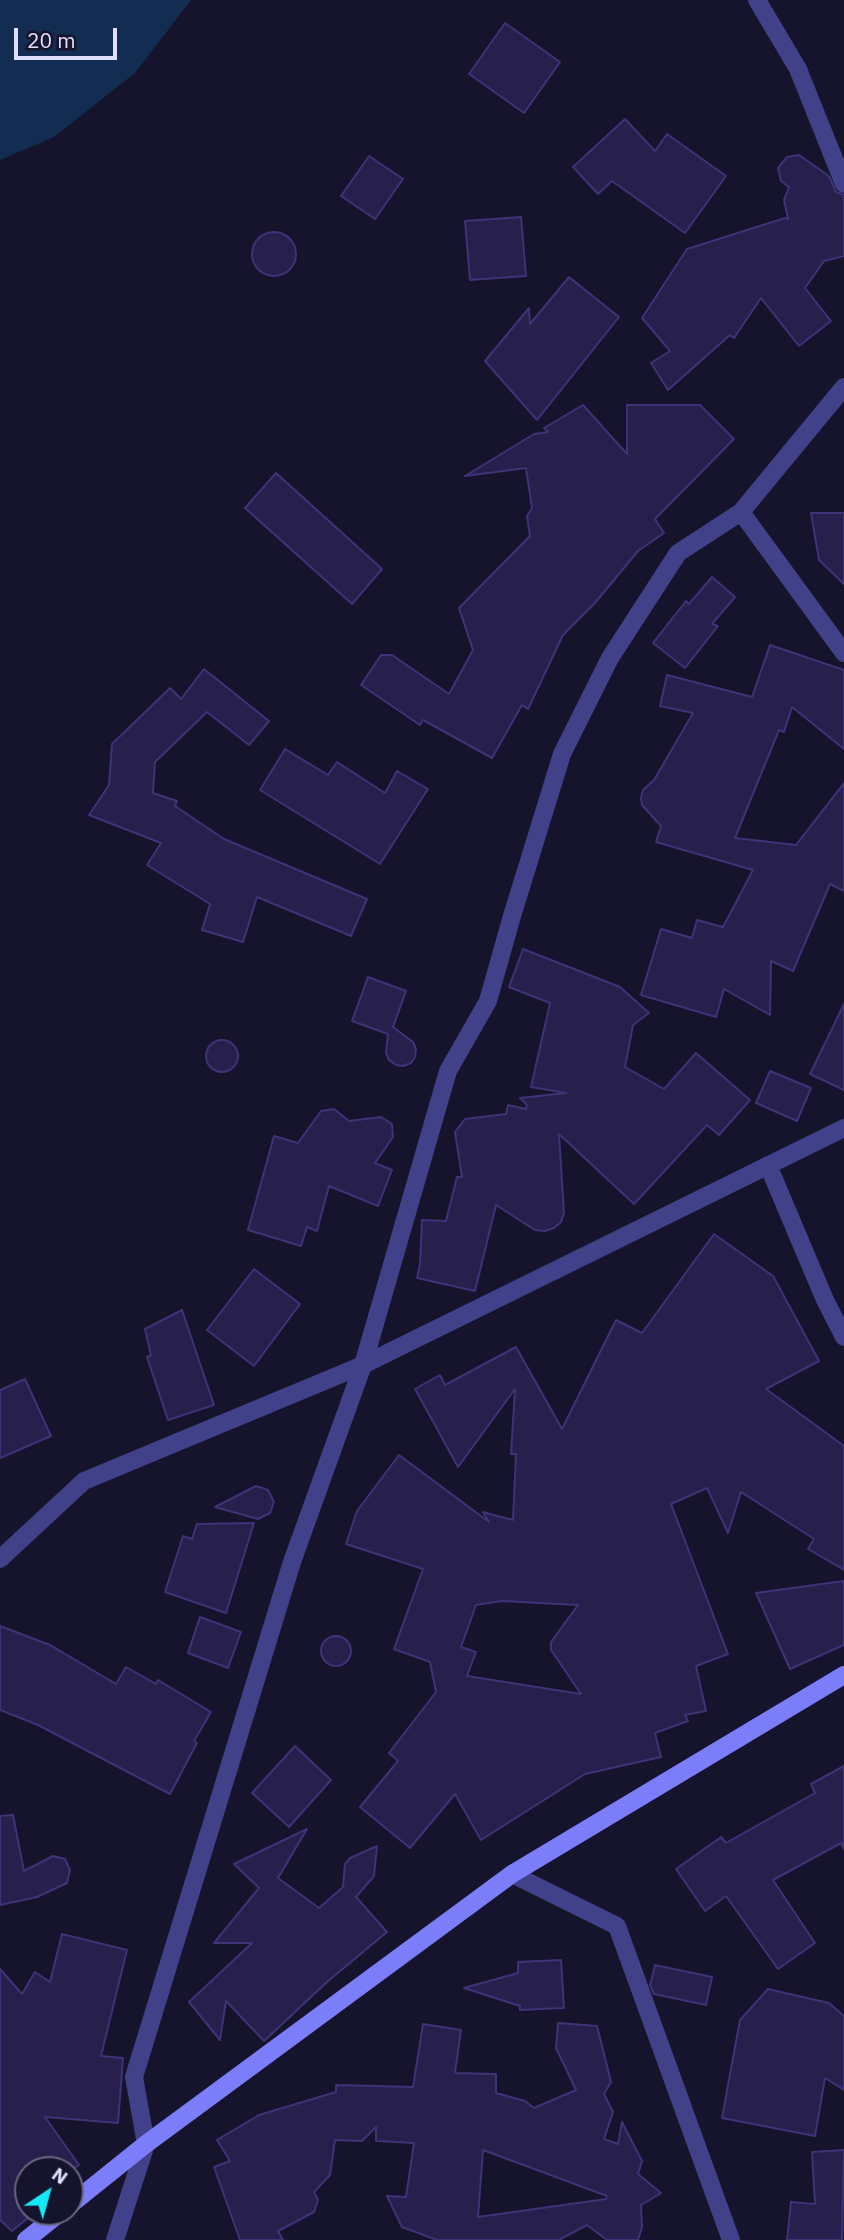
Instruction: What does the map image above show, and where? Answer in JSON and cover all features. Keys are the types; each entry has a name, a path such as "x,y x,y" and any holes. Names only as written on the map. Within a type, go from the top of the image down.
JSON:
{"street":[{"path":"757,0 798,69 844,184"},
{"path":"115,2240 146,2144 134,2077 292,1562 363,1364 448,1071 488,1001 562,754 610,658 678,553 741,512 844,387"},
{"path":"741,512 844,653"},
{"path":"0,1559 84,1481 363,1364 844,1128"},
{"path":"768,1165 825,1300 844,1336"},
{"path":"84,2194 146,2144 512,1874 844,1675"},
{"path":"512,1874 617,1926 731,2240"},
{"path":"26,2240 44,2226"}],"water":[{"path":"0,0 191,0 135,73 54,137 0,160"}],"building":[{"path":"505,23 560,62 524,113 469,74"},
{"path":"625,119 655,151 667,134 726,176 685,233 612,181 598,194 573,167"},
{"path":"799,155 829,176 836,192 844,195 844,256 824,261 805,288 831,321 799,346 761,298 734,338 730,335 668,390 651,363 670,351 642,318 687,249 788,219 784,200 789,187 781,181 778,168 787,157"},
{"path":"369,156 403,179 375,219 341,196"},
{"path":"521,217 526,276 470,280 465,221"},
{"path":"274,232 283,233 290,238 295,245 295,263 290,270 283,275 274,276 265,275 258,270 253,263 252,254 253,245 258,238 265,233"},
{"path":"569,277 619,317 537,420 485,361 529,308 530,324"},
{"path":"583,405 627,454 627,405 700,405 734,439 655,519 664,533 638,551 595,603 563,635 528,709 522,705 492,758 423,720 420,725 361,685 381,655 392,655 449,694 473,650 459,608 530,536 527,516 532,508 526,468 465,476 534,434 548,432 544,428"},
{"path":"276,473 382,569 352,604 245,508"},
{"path":"811,513 844,513 844,584 819,560"},
{"path":"712,577 735,597 712,624 718,626 685,668 653,643 686,601 689,604"},
{"path":"770,645 844,670 844,749 792,707 784,732 779,730 735,838 796,845 844,783 844,891 830,884 793,971 771,961 770,1015 724,989 716,1017 641,995 661,929 692,938 697,920 723,927 753,870 656,842 661,826 642,805 641,798 643,790 654,780 693,713 660,706 667,675 752,697"},
{"path":"204,669 269,721 249,745 207,712 155,762 153,793 177,801 175,806 224,839 367,899 351,936 257,897 243,942 202,930 210,904 147,865 161,843 89,815 109,785 112,744 170,688 181,699"},
{"path":"285,749 328,775 337,762 385,793 397,771 428,789 380,864 260,790"},
{"path":"523,949 620,987 649,1013 633,1025 625,1067 664,1089 696,1053 750,1100 719,1135 707,1125 634,1204 559,1134 564,1213 561,1222 545,1231 535,1230 496,1205 475,1291 417,1278 422,1220 446,1221 457,1177 462,1177 455,1132 465,1119 506,1114 508,1105 526,1109 527,1105 520,1098 566,1093 531,1087 550,1003 509,987"},
{"path":"368,977 406,991 393,1027 413,1042 416,1049 411,1063 396,1065 389,1060 386,1053 388,1034 352,1021"},
{"path":"844,1004 844,1090 810,1074"},
{"path":"222,1040 233,1045 238,1056 233,1067 222,1072 211,1067 206,1056 211,1045"},
{"path":"770,1071 811,1088 797,1121 756,1103"},
{"path":"334,1109 349,1121 381,1117 392,1124 393,1137 375,1163 392,1170 378,1206 329,1186 317,1231 307,1227 301,1246 248,1230 274,1136 298,1143 321,1111"},
{"path":"714,1234 773,1276 819,1361 766,1389 844,1446 844,1570 808,1549 814,1539 741,1492 728,1533 707,1488 671,1504 728,1654 696,1666 706,1711 685,1715 688,1721 655,1733 661,1757 585,1774 481,1840 455,1794 410,1848 360,1807 398,1761 389,1753 436,1692 430,1662 394,1649 423,1569 346,1544 357,1511 399,1455 489,1522 483,1512 513,1520 516,1454 511,1454 515,1389 458,1467 415,1389 440,1375 445,1385 516,1347 562,1429 616,1320 642,1333","holes":["502,1601 578,1605 551,1642 551,1650 581,1694 467,1676 476,1652 461,1647 476,1605"]},
{"path":"254,1269 300,1304 254,1366 207,1330"},
{"path":"182,1310 214,1405 168,1420 147,1357 151,1355 145,1329"},
{"path":"25,1379 51,1436 0,1458 0,1390"},
{"path":"256,1486 268,1490 274,1502 270,1513 258,1519 215,1507"},
{"path":"254,1523 226,1613 165,1592 183,1536 192,1539 197,1524"},
{"path":"844,1581 844,1645 790,1669 756,1593"},
{"path":"200,1617 241,1632 228,1668 188,1653"},
{"path":"0,1626 50,1645 116,1684 126,1667 156,1684 158,1680 211,1712 194,1741 197,1743 170,1794 38,1725 0,1710"},
{"path":"336,1636 347,1640 351,1651 347,1662 336,1666 325,1662 321,1651 325,1640"},
{"path":"295,1746 331,1780 289,1827 252,1793"},
{"path":"844,1766 844,1849 841,1843 773,1880 815,1943 778,1969 726,1896 705,1911 676,1869 721,1837 726,1843 815,1793 811,1784"},
{"path":"13,1815 24,1871 53,1856 65,1859 70,1870 67,1883 37,1897 0,1905 0,1816"},
{"path":"307,1829 278,1878 319,1908 343,1887 345,1864 350,1858 377,1846 374,1876 356,1897 387,1932 327,1982 264,2041 226,2001 220,2040 189,2002 252,1943 214,1943 259,1888 234,1864"},
{"path":"62,1934 127,1950 101,2056 123,2058 118,2123 45,2117 73,2156 14,2156 14,2226 18,2226 12,2231 0,2220 0,1969 22,1994 35,1972 50,1982"},
{"path":"561,1960 564,2008 520,2010 520,2006 464,1988 518,1973 518,1962"},
{"path":"655,1965 712,1977 706,2005 654,1994 650,1985"},
{"path":"768,1989 829,2003 844,2016 844,2090 825,2078 815,2136 722,2118 740,2020"},
{"path":"558,2023 597,2026 611,2082 604,2094 613,2112 604,2139 618,2144 622,2122 642,2161 638,2174 661,2193 641,2205 642,2227 638,2240 607,2240 587,2225 559,2240 437,2240 402,2227 387,2196 406,2197 414,2143 376,2141 376,2127 362,2141 335,2140 330,2175 314,2192 318,2200 314,2212 278,2231 283,2240 240,2240 214,2167 230,2161 217,2140 259,2115 336,2092 336,2085 413,2087 423,2024 461,2030 455,2073 496,2074 496,2093 525,2101 534,2108 576,2090 556,2048","holes":["483,2150 607,2196 606,2199 478,2217"]},
{"path":"844,2150 842,2240 787,2240 791,2202 815,2204 812,2152"}]}
